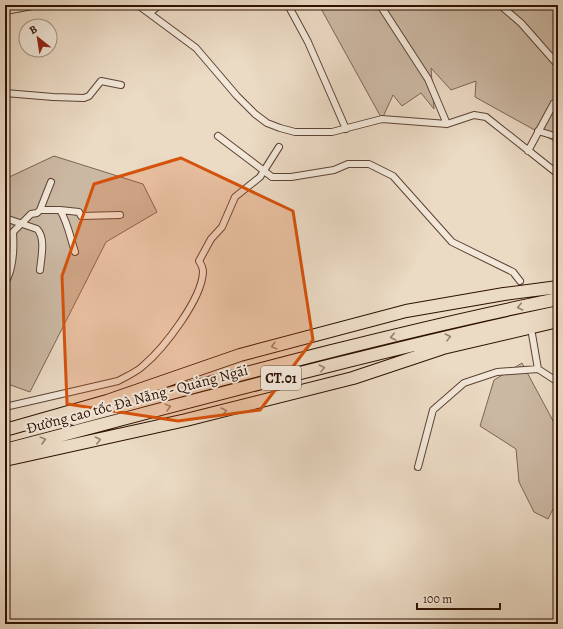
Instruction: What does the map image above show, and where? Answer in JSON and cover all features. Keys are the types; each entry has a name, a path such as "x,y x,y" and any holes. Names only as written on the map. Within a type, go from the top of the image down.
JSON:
{"highway":[{"path":"5,430 106,401 240,355 406,311 504,294 558,287"},
{"name":"Đường cao tốc Đà Nẵng - Quảng Ngãi","path":"5,436 332,351 558,299"},
{"name":"Đường cao tốc Đà Nẵng - Quảng Ngãi","path":"5,450 335,365 484,328 558,312"},
{"path":"5,460 209,415 353,378 443,348 558,321"}],"street":[{"path":"5,11 38,5"},
{"path":"138,5 171,31 196,48 247,107 268,123 295,132 332,132 346,130 382,119 447,124 474,115 486,117 528,152 558,174"},
{"path":"150,13 160,5"},
{"path":"288,5 308,42 346,130"},
{"path":"380,5 428,79 447,124"},
{"path":"500,5 521,23 558,65"},
{"path":"5,93 84,98 89,96 101,81 121,85"},
{"path":"528,152 538,131 557,100"},
{"path":"538,131 558,137"},
{"path":"218,136 263,172 272,177 291,177 334,170 348,164 369,164 393,176 452,242 513,272 520,281"},
{"path":"5,407 118,380 133,373 151,359 169,338 187,312 198,289 203,272 200,261 211,239 222,227 235,197 253,184 263,172 279,147"},
{"path":"5,284 8,277 12,254 13,232 31,214 37,213 40,210 52,182"},
{"path":"40,210 79,212 81,216 120,215"},
{"path":"60,210 68,222 67,230 74,252"},
{"path":"5,218 37,229 40,232 42,240 40,270"},
{"path":"5,255 12,254"},
{"path":"532,334 538,369"},
{"path":"418,467 433,410 464,383 497,372 538,369 558,382"}],"highlighted area":[{"path":"181,158 293,211 313,340 260,410 178,421 67,404 62,276 94,184"}],"shaded area":[{"path":"319,5 558,5 558,143 475,97 476,81 451,90 431,68 434,109 421,93 402,106 393,95 382,119"},
{"path":"54,156 143,184 157,212 106,242 30,392 5,383 5,179"},
{"path":"522,363 558,430 558,499 548,519 534,512 519,482 516,449 480,426 494,380"}],"tunnel":[{"path":"520,281 529,320"}]}
